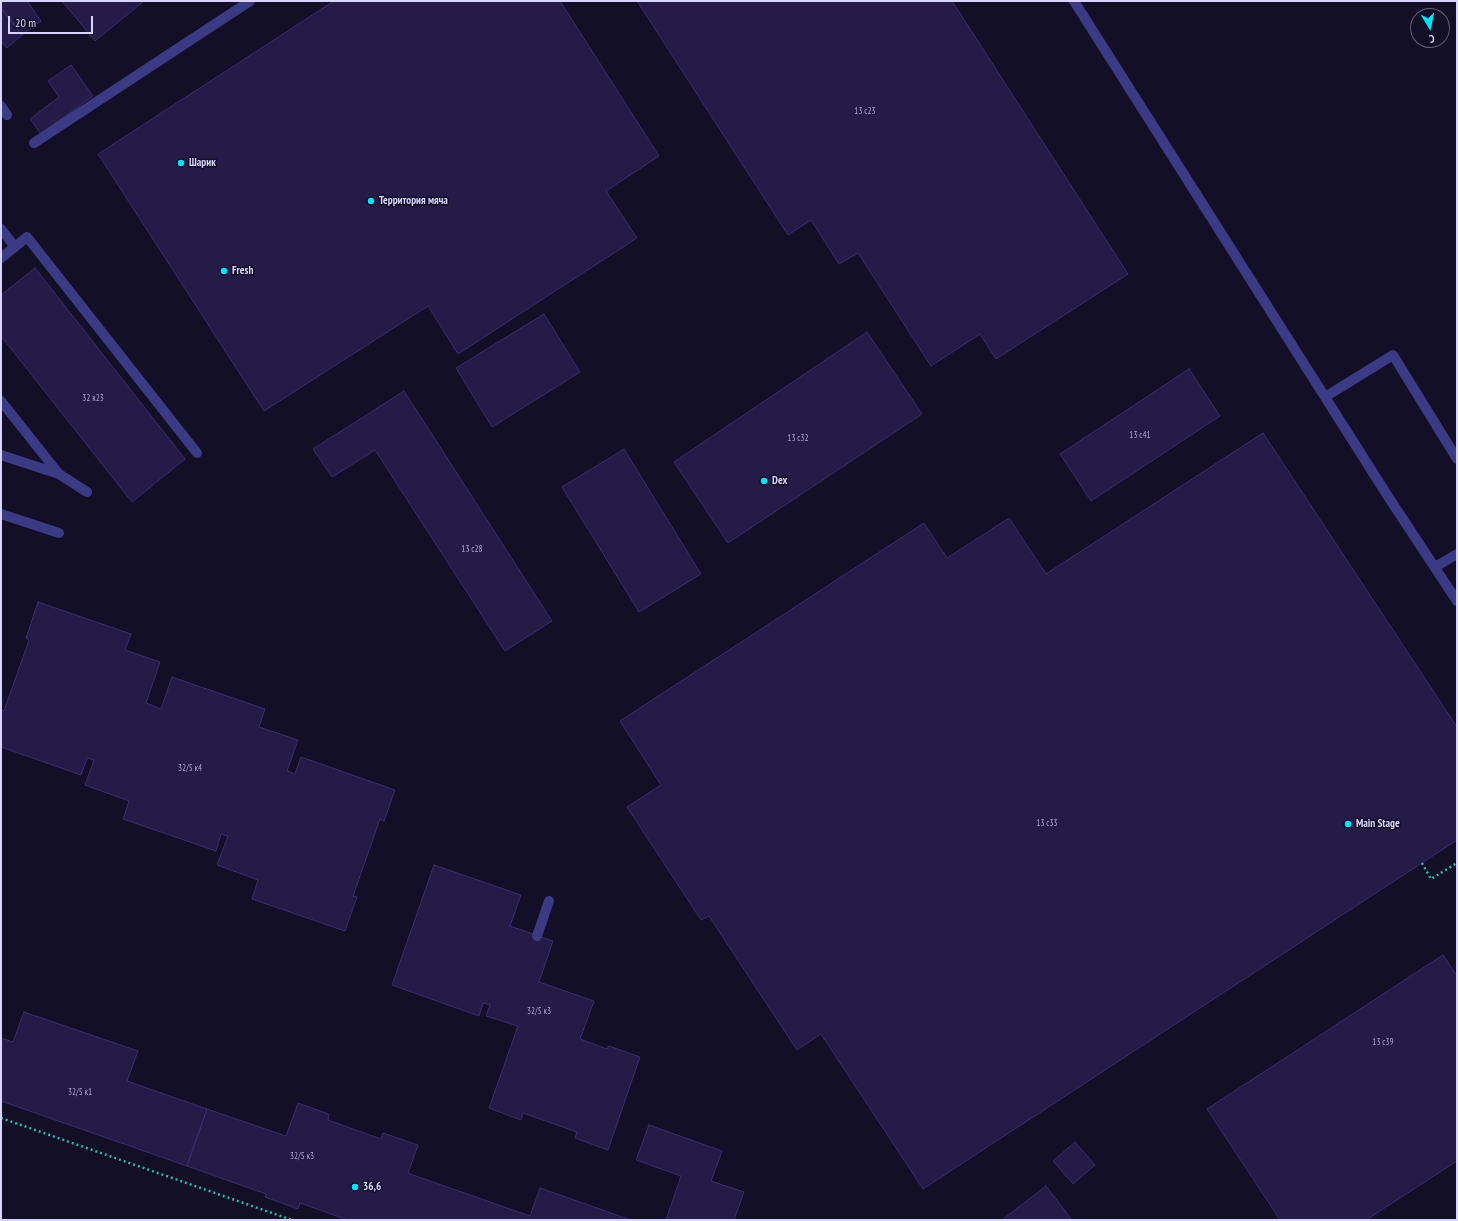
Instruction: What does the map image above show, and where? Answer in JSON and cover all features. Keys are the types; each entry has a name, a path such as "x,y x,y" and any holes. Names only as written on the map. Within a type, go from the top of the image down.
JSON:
{"lane":[{"path":"34,143 250,1"},
{"path":"1074,1 1457,602"},
{"path":"1,229 15,246"},
{"path":"1,258 27,237 197,453"},
{"path":"1325,397 1393,355 1457,459"},
{"path":"1,401 59,474"},
{"path":"1,455 59,474 87,492"},
{"path":"1,514 59,533"},
{"path":"1435,567 1457,554"},
{"path":"537,936 549,901"}],"path":[{"path":"1422,863 1431,879 1457,863"},
{"path":"1,1118 292,1220"}],"building":[{"path":"1,1 27,1 41,21 22,35 1,8"},
{"path":"62,1 144,1 95,41"},
{"name":"Территория мяча","path":"334,1 560,1 659,156 606,191 637,238 458,354 428,306 264,411 98,154"},
{"path":"637,1 952,1 1128,274 996,359 980,334 931,366 858,253 839,264 811,220 788,235"},
{"path":"1,8 22,35 7,48 1,41"},
{"path":"71,65 93,96 41,134 30,119 59,97 48,81"},
{"path":"35,268 185,459 132,502 1,336 1,295"},
{"path":"544,314 580,372 492,427 456,368"},
{"path":"867,332 922,414 728,543 674,462"},
{"path":"1189,369 1220,416 1091,501 1060,454"},
{"path":"404,391 552,621 505,651 375,450 332,477 313,449"},
{"path":"1263,433 1457,727 1457,840 923,1189 821,1034 797,1050 709,916 701,920 627,807 661,785 620,721 924,523 947,558 1009,518 1046,574"},
{"path":"624,449 701,574 639,612 562,487"},
{"path":"38,602 131,634 125,650 160,662 146,703 161,709 172,677 265,709 259,727 298,740 287,771 295,774 301,757 395,790 384,821 380,819 353,896 357,897 345,931 252,899 258,880 217,865 228,836 221,834 216,851 123,819 129,801 85,785 94,760 87,758 81,775 1,747 1,710 4,711 29,640 26,638"},
{"path":"434,865 521,895 510,926 553,941 539,982 594,1001 580,1039 607,1049 609,1046 640,1057 608,1150 575,1138 577,1132 523,1113 521,1120 489,1108 518,1026 486,1016 490,1005 483,1003 479,1016 392,985"},
{"path":"1443,955 1457,976 1457,1161 1366,1220 1280,1220 1207,1109"},
{"path":"24,1012 138,1051 127,1081 207,1109 187,1166 1,1101 1,1038 13,1042"},
{"path":"298,1103 329,1114 328,1120 381,1139 383,1133 418,1145 408,1173 413,1175 530,1216 540,1188 631,1220 348,1220 300,1203 298,1209 265,1197 266,1194 187,1166 207,1109 286,1136"},
{"path":"649,1125 722,1151 711,1181 744,1192 734,1220 666,1220 681,1176 636,1160"},
{"path":"1075,1142 1095,1165 1073,1184 1053,1161"},
{"path":"1046,1186 1072,1220 1002,1220"}],"place":[{"name":"Шарик","path":"181,163"},
{"name":"Территория мяча","path":"371,201"},
{"name":"Fresh","path":"224,271"},
{"name":"Dex","path":"764,481"},
{"name":"Main Stage","path":"1348,824"},
{"name":"36,6","path":"355,1187"}]}
